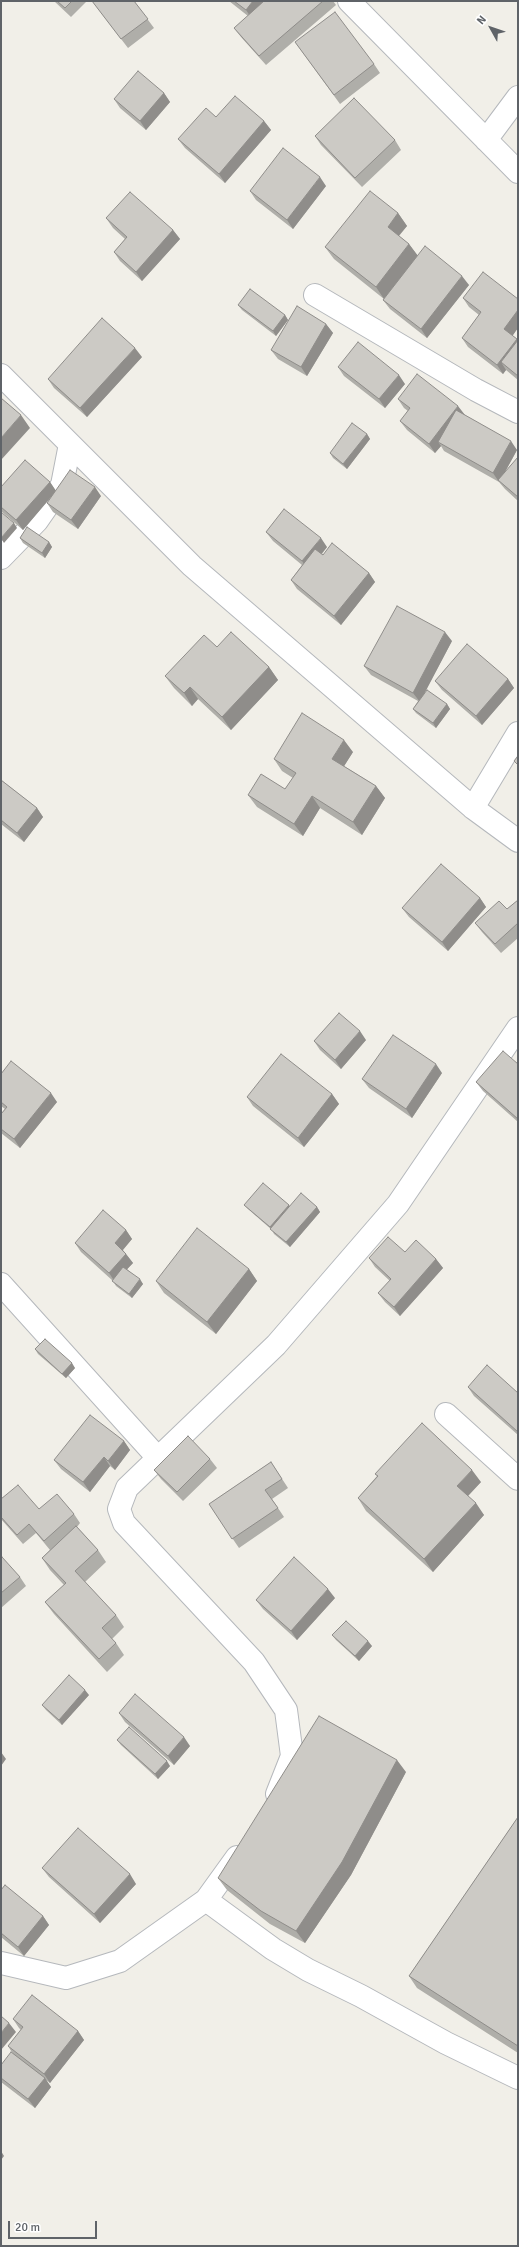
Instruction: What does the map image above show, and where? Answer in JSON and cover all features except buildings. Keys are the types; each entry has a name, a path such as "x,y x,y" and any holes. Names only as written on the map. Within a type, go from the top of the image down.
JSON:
{"street":[{"path":"349,1 518,172"},
{"path":"486,140 518,96"},
{"path":"315,294 476,390 518,412"},
{"path":"1,375 192,566 473,808 518,841"},
{"path":"1,558 37,521 62,485 70,444"},
{"path":"473,808 518,732"},
{"path":"269,1813 292,1756 286,1710 254,1662 124,1523 119,1509 127,1488 276,1346 398,1204 518,1028"},
{"path":"1,1284 158,1458"},
{"path":"446,1414 518,1479"},
{"path":"1,1963 66,1978 120,1961 206,1900 251,1838"},
{"path":"206,1900 273,1949 308,1970 362,1996 446,2043 518,2078"}]}
